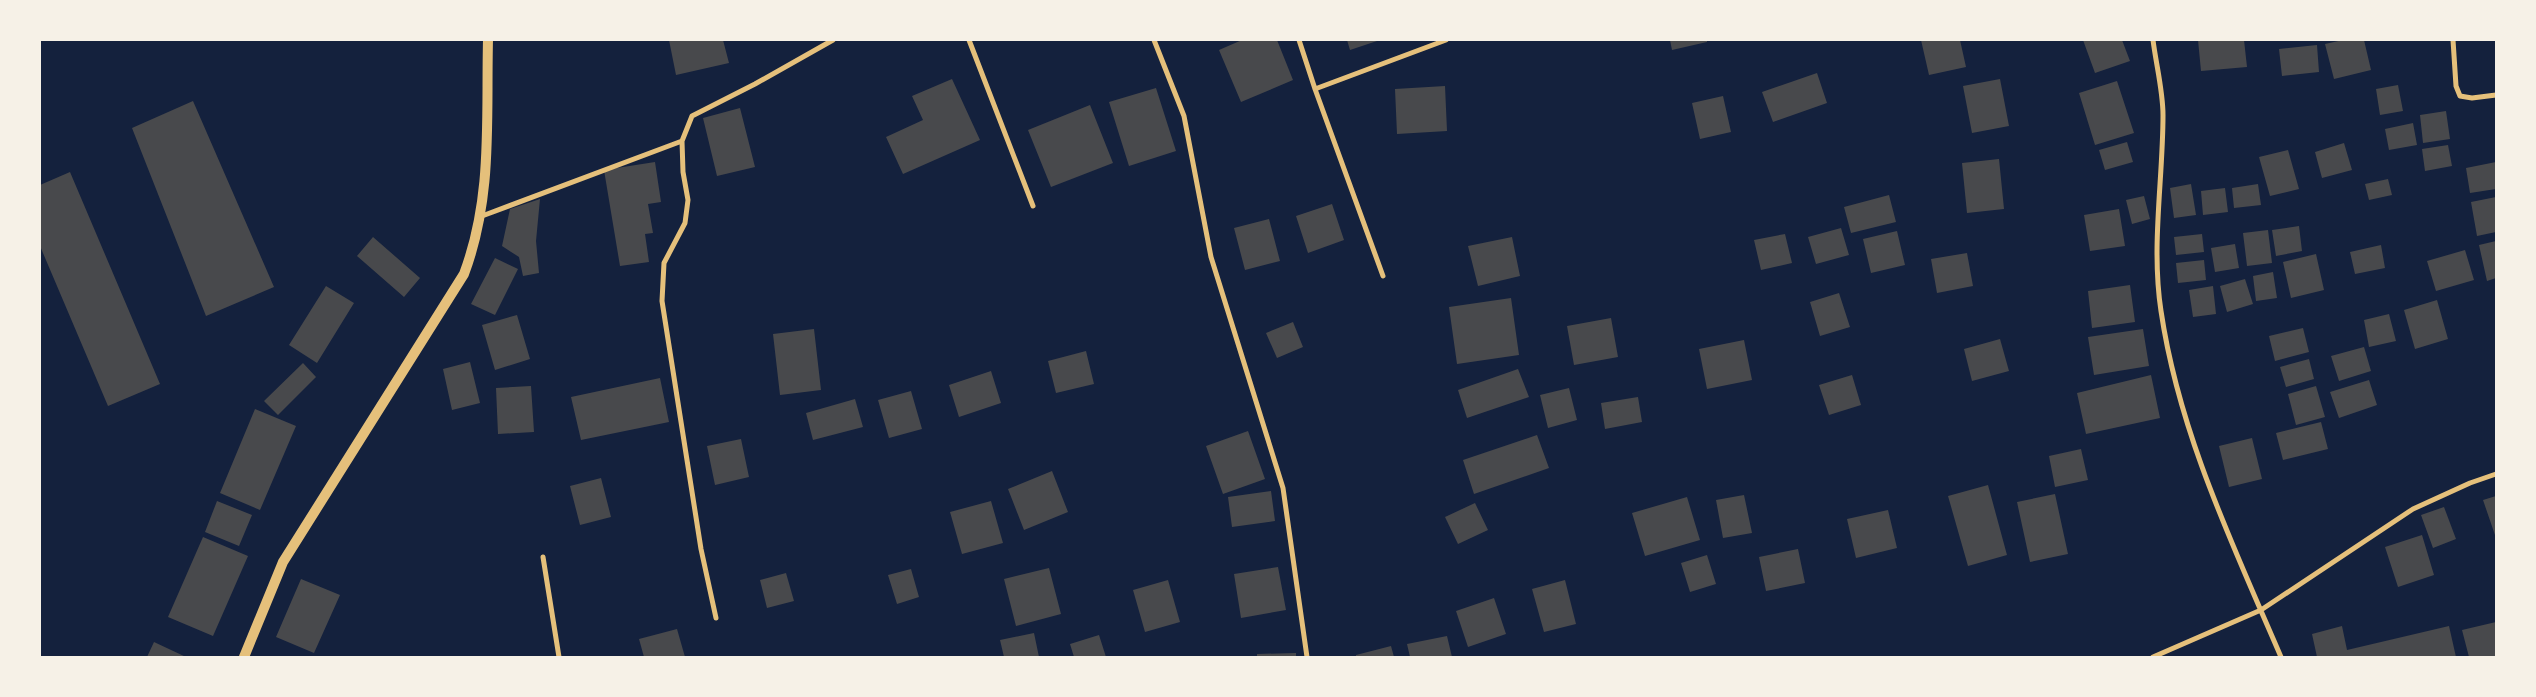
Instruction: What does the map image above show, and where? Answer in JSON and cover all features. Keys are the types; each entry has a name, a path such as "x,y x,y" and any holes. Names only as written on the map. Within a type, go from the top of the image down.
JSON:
{"main road":[{"path":"244,657 283,562 464,274 482,216 487,179 488,40"}],"street":[{"path":"716,618 701,549 662,301 664,262 685,223 688,200 683,172 682,141 692,116 755,84 832,40"},
{"path":"969,40 1032,206"},
{"path":"1154,40 1184,116 1211,257 1283,488 1307,657"},
{"path":"1299,40 1314,89 1383,276"},
{"path":"1314,89 1446,40"},
{"path":"2153,40 2164,113 2157,257 2160,310 2173,378 2188,430 2281,657"},
{"path":"2453,40 2454,76 2460,96 2472,98 2496,95"},
{"path":"482,216 682,141"},
{"path":"2153,657 2261,610 2413,509 2496,474"},
{"path":"543,557 560,657"}],"building":[{"path":"669,40 723,40 729,63 676,75"},
{"path":"1242,40 1277,40 1293,80 1241,102 1219,50"},
{"path":"1347,40 1380,40 1350,50"},
{"path":"1670,40 1707,40 1707,42 1672,50"},
{"path":"1921,40 1960,40 1966,67 1929,75"},
{"path":"2083,40 2122,40 2130,61 2095,73"},
{"path":"2198,40 2244,40 2247,67 2201,71"},
{"path":"2343,40 2364,40 2371,70 2334,79 2325,44"},
{"path":"2317,45 2319,72 2282,76 2279,49"},
{"path":"1817,73 1827,103 1773,122 1762,92"},
{"path":"952,79 980,140 903,174 886,137 923,120 912,96"},
{"path":"2000,79 2009,126 1972,133 1963,86"},
{"path":"2117,81 2134,133 2095,145 2079,93"},
{"path":"2398,85 2403,111 2380,115 2376,89"},
{"path":"1445,86 1447,131 1397,134 1395,89"},
{"path":"1156,88 1176,151 1129,166 1109,102"},
{"path":"1723,96 1731,132 1700,139 1692,103"},
{"path":"193,101 274,287 206,316 132,128"},
{"path":"1090,105 1113,163 1051,187 1028,130"},
{"path":"740,108 755,167 717,176 703,118"},
{"path":"2446,111 2450,139 2423,143 2420,115"},
{"path":"2413,123 2417,145 2389,150 2385,129"},
{"path":"2127,142 2133,162 2105,170 2099,150"},
{"path":"2344,143 2352,170 2322,178 2315,152"},
{"path":"2448,145 2452,166 2425,171 2422,149"},
{"path":"2288,150 2299,189 2270,196 2259,157"},
{"path":"1999,159 2004,209 1967,213 1962,163"},
{"path":"655,162 661,202 648,204 653,233 645,234 649,262 620,266 604,170"},
{"path":"2496,162 2496,189 2470,193 2466,168"},
{"path":"70,172 160,384 108,406 40,246 40,185"},
{"path":"2388,179 2392,195 2369,200 2365,184"},
{"path":"2191,184 2196,215 2174,218 2170,188"},
{"path":"2258,184 2261,205 2234,208 2232,188"},
{"path":"2225,188 2228,212 2203,215 2201,191"},
{"path":"1889,195 1896,222 1851,233 1844,207"},
{"path":"2144,196 2150,219 2132,224 2126,200"},
{"path":"2496,197 2496,232 2477,236 2471,202"},
{"path":"540,199 536,241 539,273 523,276 519,257 502,246 510,209"},
{"path":"1332,204 1344,240 1308,253 1296,216"},
{"path":"2119,209 2125,246 2090,251 2084,215"},
{"path":"1269,219 1280,261 1245,270 1234,228"},
{"path":"2299,226 2302,251 2276,256 2272,230"},
{"path":"1841,228 1849,255 1816,264 1808,237"},
{"path":"2268,230 2272,263 2247,266 2243,233"},
{"path":"1897,231 1905,265 1871,273 1863,239"},
{"path":"1785,234 1792,263 1761,270 1754,240"},
{"path":"2202,234 2204,252 2176,255 2174,237"},
{"path":"373,237 420,278 404,297 357,256"},
{"path":"1512,237 1520,276 1478,286 1468,246"},
{"path":"2496,241 2496,278 2487,281 2479,245"},
{"path":"2235,244 2239,268 2215,272 2211,248"},
{"path":"2381,245 2385,268 2355,274 2350,252"},
{"path":"2465,250 2474,280 2436,291 2427,261"},
{"path":"1967,253 1973,286 1937,293 1931,259"},
{"path":"2316,254 2324,290 2291,298 2283,262"},
{"path":"495,258 518,269 495,315 471,304"},
{"path":"2204,260 2206,280 2178,283 2176,263"},
{"path":"2273,272 2277,298 2256,301 2253,276"},
{"path":"2245,279 2253,304 2227,312 2220,286"},
{"path":"2130,285 2135,322 2092,328 2088,291"},
{"path":"326,286 354,303 317,363 289,345"},
{"path":"2213,286 2216,314 2193,317 2189,290"},
{"path":"1839,293 1850,327 1820,336 1810,302"},
{"path":"1511,298 1519,355 1457,364 1449,307"},
{"path":"2437,300 2448,339 2415,349 2404,310"},
{"path":"2389,314 2396,341 2369,347 2364,320"},
{"path":"517,315 530,359 495,370 482,325"},
{"path":"1611,318 1618,357 1574,365 1567,326"},
{"path":"1293,322 1303,347 1277,358 1266,333"},
{"path":"2303,328 2309,352 2275,361 2269,336"},
{"path":"814,329 821,390 780,395 773,334"},
{"path":"2143,329 2149,366 2094,375 2088,337"},
{"path":"2000,339 2009,371 1972,381 1964,349"},
{"path":"1744,340 1752,380 1707,389 1699,349"},
{"path":"2364,347 2371,371 2339,381 2331,356"},
{"path":"1086,351 1094,384 1056,393 1048,361"},
{"path":"2309,359 2314,379 2286,387 2280,367"},
{"path":"470,362 480,403 452,410 443,369"},
{"path":"303,363 316,377 278,415 264,401"},
{"path":"1518,369 1529,397 1467,418 1458,390"},
{"path":"991,371 1001,403 959,417 949,385"},
{"path":"1852,375 1861,405 1829,415 1819,385"},
{"path":"2151,375 2160,418 2086,434 2077,393"},
{"path":"660,378 669,422 581,440 571,397"},
{"path":"2369,380 2377,405 2339,418 2330,392"},
{"path":"531,386 534,432 498,434 496,388"},
{"path":"2316,386 2325,417 2296,425 2288,394"},
{"path":"1569,388 1577,420 1548,428 1540,395"},
{"path":"911,391 922,429 889,438 878,400"},
{"path":"1638,397 1642,422 1605,429 1601,403"},
{"path":"855,399 863,427 813,440 806,413"},
{"path":"255,409 296,426 260,510 220,493"},
{"path":"2321,422 2328,449 2283,460 2276,433"},
{"path":"1248,431 1265,479 1223,494 1206,446"},
{"path":"1537,435 1549,468 1474,494 1463,460"},
{"path":"2252,438 2262,479 2229,487 2219,446"},
{"path":"741,439 749,477 715,485 707,446"},
{"path":"2081,449 2088,480 2055,487 2049,456"},
{"path":"1052,471 1068,512 1024,530 1008,489"},
{"path":"601,478 611,517 580,525 570,486"},
{"path":"1988,485 2007,555 1968,566 1948,496"},
{"path":"1271,491 1275,521 1232,527 1228,497"},
{"path":"2055,494 2068,554 2030,562 2017,502"},
{"path":"1744,495 1752,533 1723,538 1716,500"},
{"path":"2496,496 2496,538 2483,500"},
{"path":"1687,497 1700,540 1645,556 1632,513"},
{"path":"217,501 252,515 239,546 205,532"},
{"path":"991,501 1003,543 962,554 950,512"},
{"path":"1475,503 1488,530 1458,544 1445,517"},
{"path":"2444,507 2456,539 2433,548 2421,515"},
{"path":"1888,510 1897,548 1856,558 1847,519"},
{"path":"2422,535 2434,575 2398,587 2385,547"},
{"path":"203,537 248,556 213,636 168,617"},
{"path":"1798,549 1805,583 1766,591 1759,557"},
{"path":"1707,555 1716,584 1690,592 1681,563"},
{"path":"1278,567 1286,610 1241,618 1234,574"},
{"path":"1049,568 1061,614 1016,626 1004,579"},
{"path":"911,569 919,597 897,604 888,575"},
{"path":"786,573 794,601 767,608 760,580"},
{"path":"301,579 340,595 314,653 276,637"},
{"path":"1168,580 1180,622 1145,632 1133,590"},
{"path":"1565,580 1576,624 1544,632 1532,589"},
{"path":"1494,598 1506,634 1468,647 1456,611"},
{"path":"2496,622 2496,657 2469,657 2462,630"},
{"path":"2342,626 2347,650 2449,626 2456,657 2317,657 2312,634"},
{"path":"677,629 685,657 644,657 639,639"},
{"path":"1034,633 1039,657 1004,657 1000,640"},
{"path":"1099,635 1106,657 1074,657 1070,644"},
{"path":"1447,636 1452,657 1410,657 1407,644"},
{"path":"154,642 186,657 147,657"},
{"path":"1391,646 1394,657 1356,657 1356,655"},
{"path":"1296,653 1296,657 1257,657 1257,654"}]}
